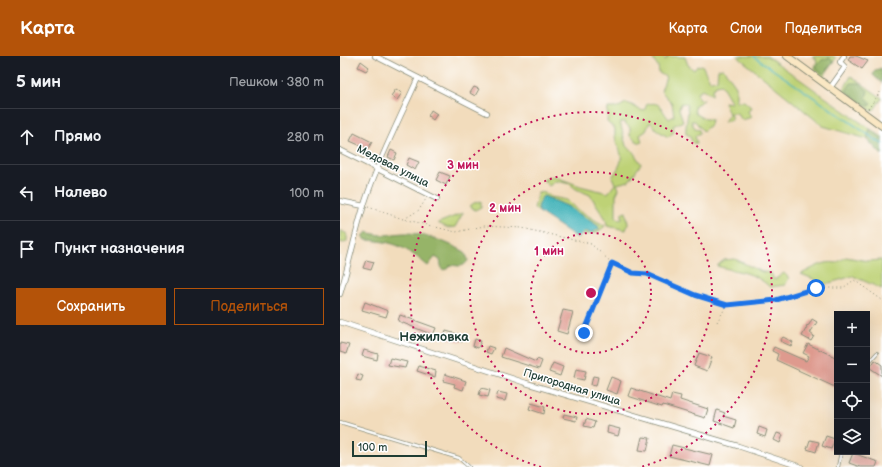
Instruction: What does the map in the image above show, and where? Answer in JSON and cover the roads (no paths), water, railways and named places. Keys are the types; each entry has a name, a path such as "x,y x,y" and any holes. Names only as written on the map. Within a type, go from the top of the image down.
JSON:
{"main road":[{"path":"787,56 882,126"}],"street":[{"path":"374,56 487,113"},
{"path":"830,88 845,66 840,62 844,56"},
{"path":"340,294 351,261 364,206 377,169 418,78"},
{"name":"Медовая улица","path":"340,150 437,199"},
{"path":"340,201 364,206"},
{"name":"Пригородная улица","path":"340,322 526,383 738,446 801,467"}],"lane":[{"path":"870,361 877,353"},
{"path":"340,422 459,458 469,467"},
{"path":"838,467 841,455"}],"water":[{"path":"544,196 567,206 598,226 599,229 591,233 585,231 578,238 539,212 538,207 542,197"}],"waterway":[{"path":"753,56 882,144"}],"district":[{"name":"Нежиловка","path":"434,337"}]}
